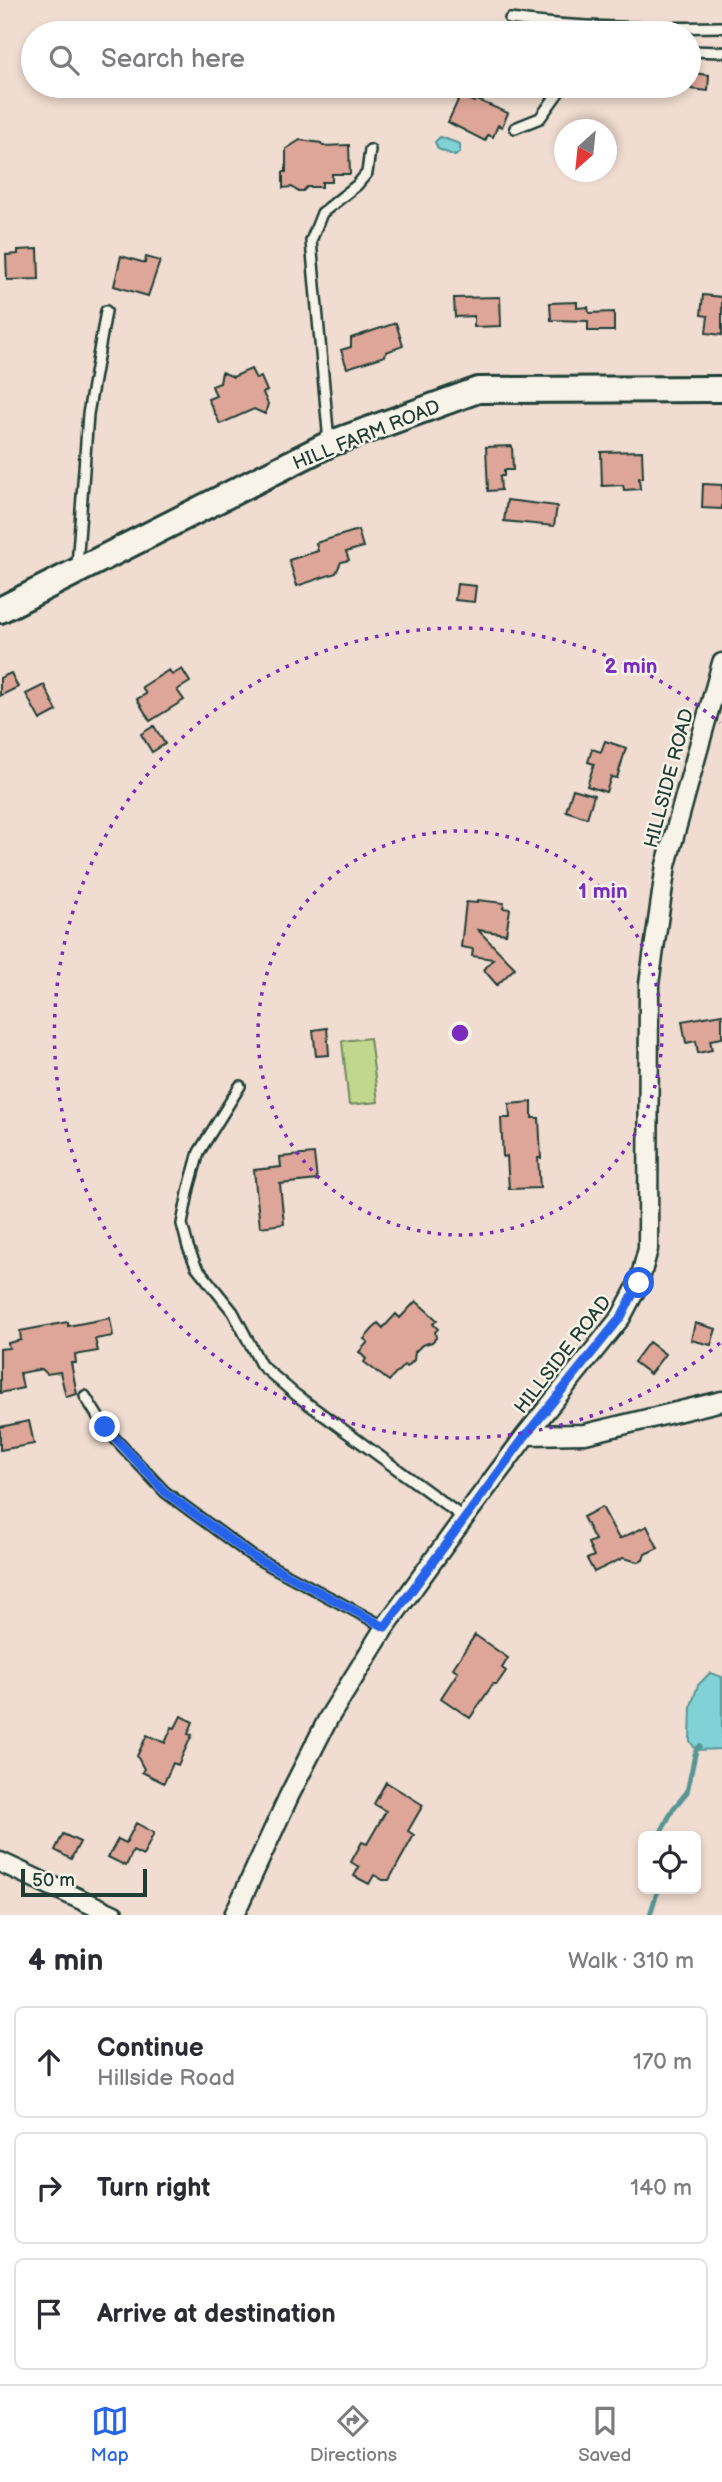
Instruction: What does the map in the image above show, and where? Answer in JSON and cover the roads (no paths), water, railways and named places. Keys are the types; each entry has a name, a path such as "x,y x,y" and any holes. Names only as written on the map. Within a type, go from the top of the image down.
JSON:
{"main road":[{"name":"HILL FARM ROAD","path":"0,607 329,444 478,390 722,389"}],"street":[{"name":"HILLSIDE ROAD","path":"234,1915 289,1796 327,1722 385,1627 526,1435 621,1317 639,1283 648,1250 649,984 666,865 720,672"},
{"path":"526,1435 585,1434 722,1401"},
{"path":"0,1862 114,1915"}],"lane":[{"path":"510,19 524,21"},
{"path":"701,27 722,27"},
{"path":"701,51 722,52"},
{"path":"515,128 540,118 554,98"},
{"path":"329,444 312,241 321,213 357,185 367,173 370,150"},
{"path":"76,571 88,414 106,311"},
{"path":"240,1086 199,1152 189,1188 182,1224 196,1266 233,1312 261,1365 296,1395 464,1517"},
{"path":"85,1396 105,1427 165,1492 252,1556 385,1627"}],"water":[{"path":"440,137 460,144 460,152 455,156 438,149 435,142"},
{"path":"710,1673 722,1677 722,1749 696,1750 690,1741 691,1706 698,1685"}],"waterway":[{"path":"662,1831 673,1809 687,1792 696,1750 700,1746"},
{"path":"650,1915 656,1894"}]}
